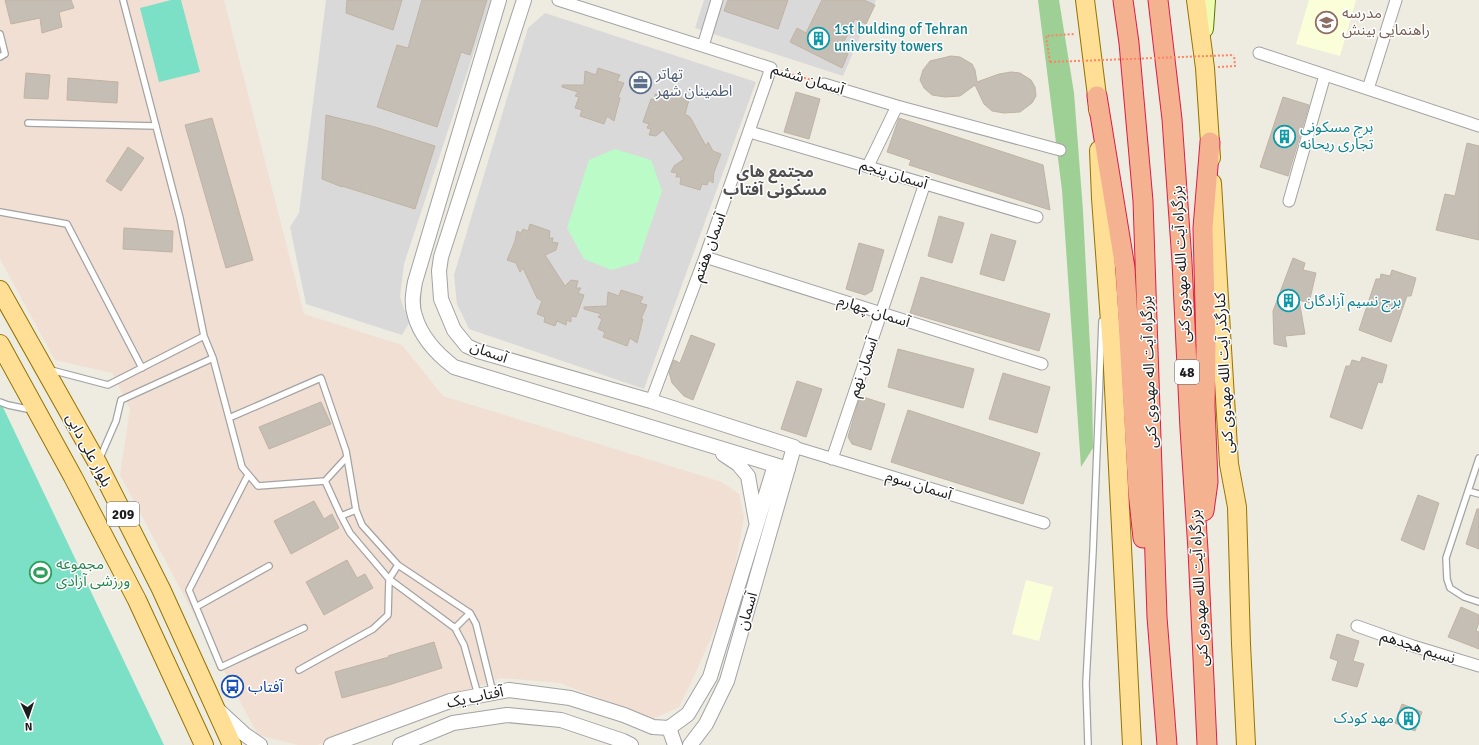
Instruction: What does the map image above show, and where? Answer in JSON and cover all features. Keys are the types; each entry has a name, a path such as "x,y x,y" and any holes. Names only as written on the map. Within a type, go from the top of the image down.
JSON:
{"highway":[{"name":"بزرگراه آیت اله مهدوی کنی","path":"1124,0 1143,201 1157,618 1166,741"},
{"name":"بزرگراه آیت الله مهدوی کنی","path":"1158,0 1172,119 1182,262 1208,745"},
{"path":"1098,96 1125,268 1138,491 1148,586 1157,618"},
{"path":"1198,550 1208,482 1205,407 1206,346 1203,228 1210,142"}],"main road":[{"name":"کنارگذر آیت الله مهدوی کنی","path":"1196,0 1205,68 1229,464 1237,507 1246,745"},
{"path":"1205,68 1204,21 1207,0"},
{"path":"1084,5 1098,96 1101,198 1112,349 1132,745"},
{"name":"بلوار علی دایی","path":"0,290 98,464 161,589 232,745"},
{"name":"بلوار علی دایی","path":"0,344 73,477 137,600 204,745"}],"street":[{"name":"آسمان","path":"499,0 418,266 412,299 415,316 431,347 454,367 781,467"},
{"name":"آسمان","path":"524,0 441,257 439,271 441,299 454,330 467,346 478,351 651,401 794,448 781,467 756,524 710,677 688,714 670,728"},
{"name":"آسمان ششم","path":"558,0 771,68"},
{"path":"703,46 717,0"},
{"path":"1368,89 1396,0"},
{"path":"1259,52 1479,126"},
{"name":"آسمان هفتم","path":"651,401 705,257 750,132 771,68"},
{"path":"1289,201 1325,75"},
{"name":"آسمان ششم","path":"824,84 897,106 1060,150"},
{"path":"868,166 897,106"},
{"name":"آسمان پنجم","path":"750,132 1037,217"},
{"name":"آسمان نهم","path":"832,459 925,183"},
{"name":"آسمان چهارم","path":"705,257 1042,364"},
{"path":"709,445 738,464 748,476 756,524"},
{"name":"آسمان سوم","path":"794,448 1044,523"},
{"name":"آسمان","path":"690,745 706,724 728,680 781,467"},
{"name":"نسیم هجدهم","path":"1357,626 1413,646 1479,666"},
{"name":"آفتاب یک","path":"331,745 450,701 509,690 570,698 624,715 653,727 670,728"},
{"path":"215,708 244,734 260,745"},
{"name":"آفتاب یک","path":"400,745 453,723 506,715 561,720 631,745"},
{"path":"670,728 675,745"}],"lane":[{"path":"123,0 180,218 204,336 213,358 242,467 258,486 326,481 347,457"},
{"path":"0,34 5,54 0,56"},
{"path":"28,123 156,126"},
{"path":"0,212 68,224 142,368"},
{"path":"1088,745 1086,683 1093,551 1102,316 1108,295"},
{"path":"45,369 108,386 204,336"},
{"path":"98,464 116,421 121,400 213,358"},
{"path":"229,418 321,378 346,451 356,510 362,525 398,565 470,613 476,624 493,693"},
{"path":"0,402 37,411"},
{"path":"1479,458 1446,558 1446,579 1450,588 1464,597 1479,602"},
{"path":"248,475 189,590 221,667 304,628"},
{"path":"326,481 350,533 389,579 455,628 464,645 478,696"},
{"path":"1468,491 1479,494"},
{"path":"341,516 356,510"},
{"path":"299,670 373,629 388,615 389,579 398,565"},
{"path":"196,607 269,566"},
{"path":"455,628 470,613"}],"path":[{"path":"1089,33 1046,36 1050,62 1234,55 1235,66"},
{"name":"آسمان ششم","path":"771,68 824,84"}],"shaded area":[{"path":"0,0 224,0 304,314 402,345 443,396 722,482 739,494 744,517 730,594 679,707 653,719 560,683 501,678 317,745 298,745 258,735 120,475 130,409 112,373 55,360 0,259"},
{"path":"326,0 491,0 404,264 400,297 409,323 402,335 306,304 290,227 299,213"},
{"path":"704,0 876,0 843,76 695,28"},
{"name":"مدرسه راهنمایی بینش","path":"1309,0 1356,0 1340,56 1296,44"},
{"path":"545,13 756,82 644,389 469,329 457,304 454,275 528,28"},
{"path":"1026,580 1053,587 1039,641 1012,634"}],"green space":[{"path":"171,0 181,0 200,72 159,82 140,8"},
{"path":"1038,0 1059,0 1074,93 1083,211 1092,386 1093,448 1081,467 1062,190"},
{"path":"615,149 651,160 662,191 638,262 612,270 584,259 567,228 589,160"},
{"name":"مجموعه ورزشی آزادی","path":"0,401 164,745 0,745"}],"building":[{"path":"5,0 71,0 74,8 59,12 62,27 42,33 40,18 11,24"},
{"path":"347,0 402,0 393,30 346,13"},
{"path":"422,0 487,0 470,55 461,52 437,127 377,107 397,45 408,48"},
{"path":"728,0 788,0 778,29 724,11"},
{"name":"1st bulding of Tehran university towers","path":"822,0 864,0 875,5 866,24 855,19 840,50 848,54 842,68 790,42 797,28 806,33"},
{"path":"951,56 960,57 972,64 975,70 977,82 999,74 1011,72 1020,73 1031,80 1035,87 1036,96 1032,103 1020,112 1004,113 992,111 984,104 975,85 960,96 945,97 932,95 924,88 920,80 923,70 930,61"},
{"path":"598,68 620,75 617,81 624,83 618,97 620,98 614,121 607,116 604,124 580,116 582,110 575,108 579,97 575,96 578,92 562,87 562,85 584,85 585,71 596,75"},
{"path":"26,73 50,75 48,99 24,98"},
{"path":"68,78 118,82 117,103 67,100"},
{"path":"671,90 681,93 681,98 689,100 685,114 690,117 706,146 708,142 713,151 721,154 714,172 713,183 709,180 707,185 702,184 700,190 680,184 681,177 676,177 677,173 671,172 674,166 684,159 663,130 656,136 649,135 651,129 647,128 649,124 643,122 651,99 655,100 655,94 659,96 660,91 669,94"},
{"path":"796,92 820,99 809,139 784,132"},
{"name":"برج مسکونی تجاری ریحانه","path":"1283,97 1309,105 1288,176 1260,167"},
{"path":"326,115 375,127 435,146 415,209 342,187 322,179"},
{"path":"212,118 253,260 226,268 185,125"},
{"path":"899,118 1043,165 1050,210 909,165 911,160 887,152"},
{"path":"1467,143 1479,146 1479,240 1436,230 1445,194 1455,196"},
{"path":"128,147 144,158 121,191 106,181"},
{"path":"939,216 964,223 952,263 928,256"},
{"path":"530,224 550,231 549,238 553,238 552,242 558,243 556,250 545,255 565,286 571,280 578,281 576,288 581,288 578,293 584,295 576,317 571,316 571,322 567,320 566,325 557,321 555,326 544,322 545,317 537,314 542,301 537,298 523,268 520,272 516,263 507,260 515,241 517,231 521,233 523,229 528,231"},
{"path":"124,228 173,231 172,252 123,249"},
{"path":"991,234 1016,241 1004,281 980,274"},
{"path":"859,243 884,250 872,291 865,295 846,289"},
{"name":"برج نسیم آزادگان","path":"1293,258 1305,263 1303,270 1316,273 1309,303 1299,300 1305,334 1285,336 1287,347 1274,344 1273,311"},
{"path":"1392,270 1416,278 1411,296 1407,296 1391,342 1359,330 1376,279 1380,279 1381,274 1390,276"},
{"path":"921,277 1050,314 1039,351 910,313"},
{"path":"621,290 643,297 640,303 647,305 641,319 643,319 637,343 630,338 627,346 603,337 605,332 598,329 602,319 598,317 601,314 584,309 584,307 607,306 608,292 619,296"},
{"path":"691,335 715,344 693,400 684,396 672,383 669,372 674,360 680,363"},
{"path":"898,349 974,369 963,408 888,387"},
{"path":"1362,357 1387,365 1382,383 1378,382 1362,429 1330,417 1346,366 1350,366 1352,360 1360,362"},
{"path":"1003,373 1050,387 1037,433 989,419"},
{"path":"797,381 822,389 806,437 781,429"},
{"path":"860,396 885,404 871,450 852,444 848,437"},
{"path":"321,402 331,424 269,449 259,427"},
{"path":"908,410 1040,453 1023,504 891,462"},
{"path":"1418,495 1439,503 1424,550 1401,540"},
{"path":"314,501 324,519 332,514 339,528 291,554 274,521"},
{"path":"1477,509 1479,509 1479,549 1466,544"},
{"path":"347,560 357,578 365,574 373,588 324,615 306,582"},
{"path":"1461,607 1479,615 1479,622 1476,631 1479,632 1479,649 1448,637"},
{"path":"1337,634 1359,641 1353,661 1364,664 1357,687 1332,680 1338,661 1330,658"},
{"path":"434,642 442,668 342,698 335,672 389,657 388,656"},
{"name":"مهد کودک","path":"1402,704 1422,712 1415,731 1395,723"}],"place":[{"name":"مدرسه راهنمایی بینش","path":"1326,22"},
{"name":"1st bulding of Tehran university towers","path":"819,38"},
{"name":"تهاتر اطمینان شهر","path":"641,83"},
{"name":"برج مسکونی تجاری ریحانه","path":"1285,136"},
{"name":"برج نسیم آزادگان","path":"1288,301"},
{"name":"مجموعه ورزشی آزادی","path":"41,573"},
{"name":"آفتاب","path":"233,687"},
{"name":"مهد کودک","path":"1409,718"}],"district":[{"name":"مجتمع های مسکونی آفتاب","path":"775,181"}]}
